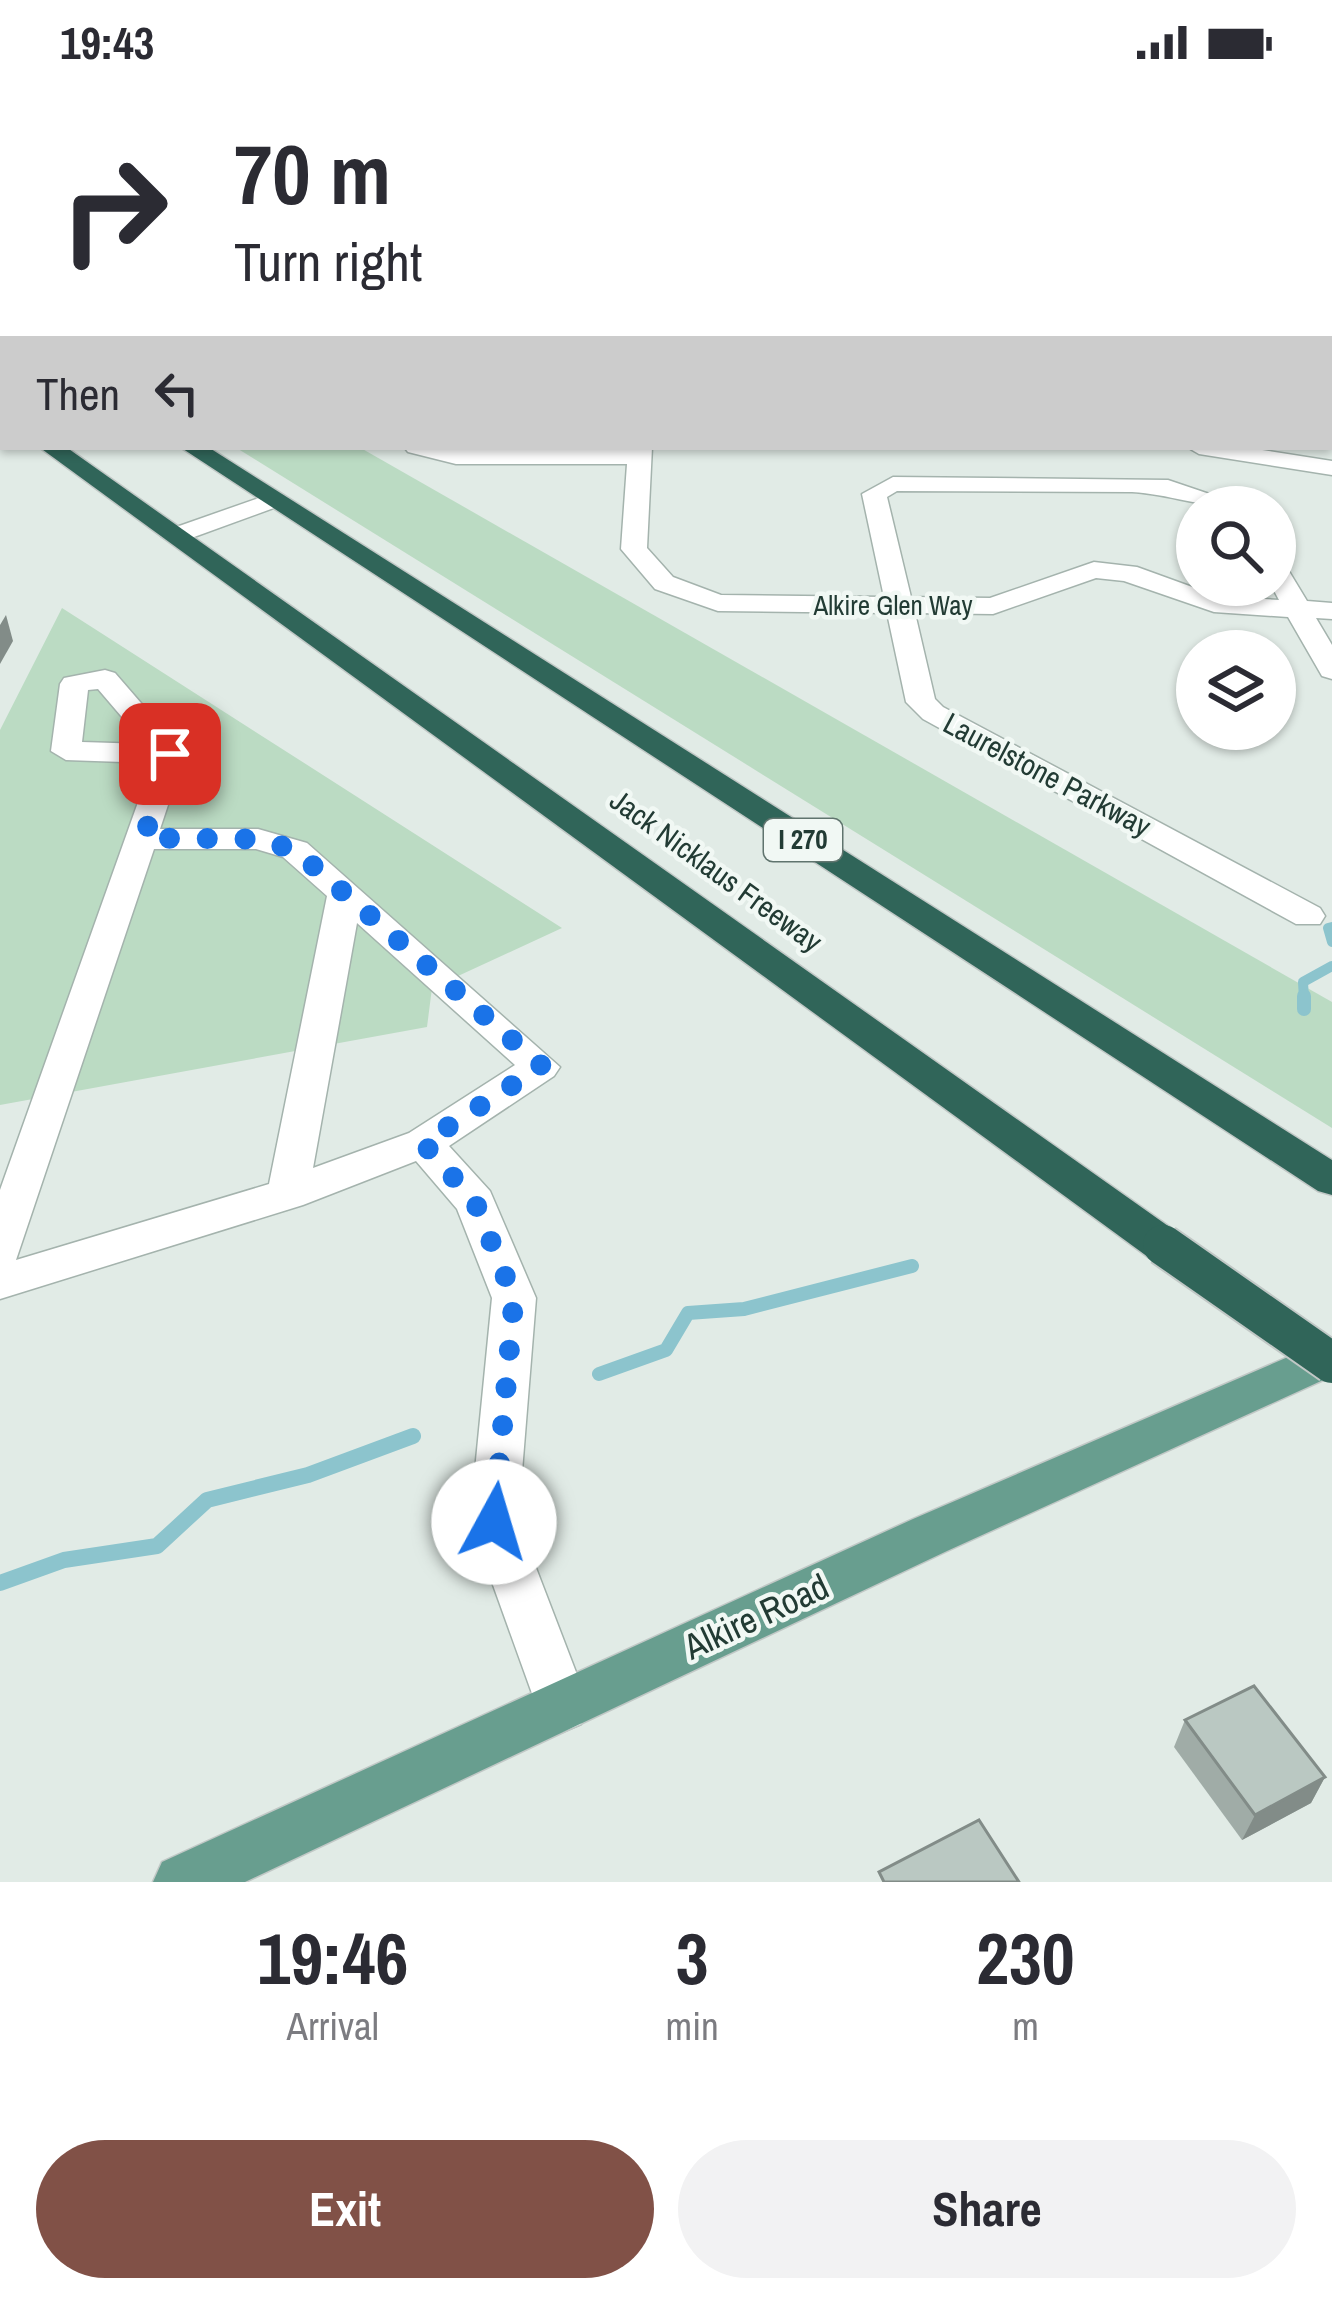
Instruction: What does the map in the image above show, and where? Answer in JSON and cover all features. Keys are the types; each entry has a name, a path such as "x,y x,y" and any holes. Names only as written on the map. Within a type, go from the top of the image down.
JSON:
{"highway":[{"name":"Jack Nicklaus Freeway","path":"55,450 1163,1245 1332,1359"},
{"name":"I 270","path":"197,450 1332,1180"}],"main road":[{"name":"Alkire Road","path":"182,1882 1332,1359"}],"street":[{"path":"428,450 457,457 640,452"},
{"path":"1218,450 1332,468"},
{"name":"Alkire Glen Way","path":"640,452 634,549 664,584 718,603 994,606 1094,570 1127,573 1214,604 1332,611"},
{"name":"Laurelstone Parkway","path":"1176,490 1150,485 880,487 874,494 921,702 933,713 1308,916"},
{"path":"174,536 273,500"},
{"path":"1296,606 1332,670"},
{"path":"0,1250 170,754"},
{"path":"0,1282 288,1194 423,1143 542,1066 295,850 258,839 144,838"},
{"path":"288,1194 345,893"},
{"path":"423,1143 475,1202 514,1298 494,1522 562,1706"}],"green space":[{"path":"240,450 364,450 1332,1002 1332,1128"},
{"path":"62,608 562,928 432,988 427,1027 0,1105 0,730"}],"building":[{"path":"1254,1686 1325,1777 1255,1815 1185,1720"},
{"path":"979,1820 1019,1882 884,1882 879,1872"}],"waterway":[{"path":"1332,927 1328,928 1332,942"},
{"path":"1304,999 1303,982 1332,966"},
{"path":"1304,999 1304,1009"},
{"path":"599,1374 666,1350 688,1313 744,1309 912,1266"},
{"path":"0,1583 64,1560 157,1546 207,1500 308,1475 413,1436"}],"route":[{"path":"170,754 144,838 258,839 295,850 542,1066 423,1143 475,1202 514,1298 494,1522"}]}
